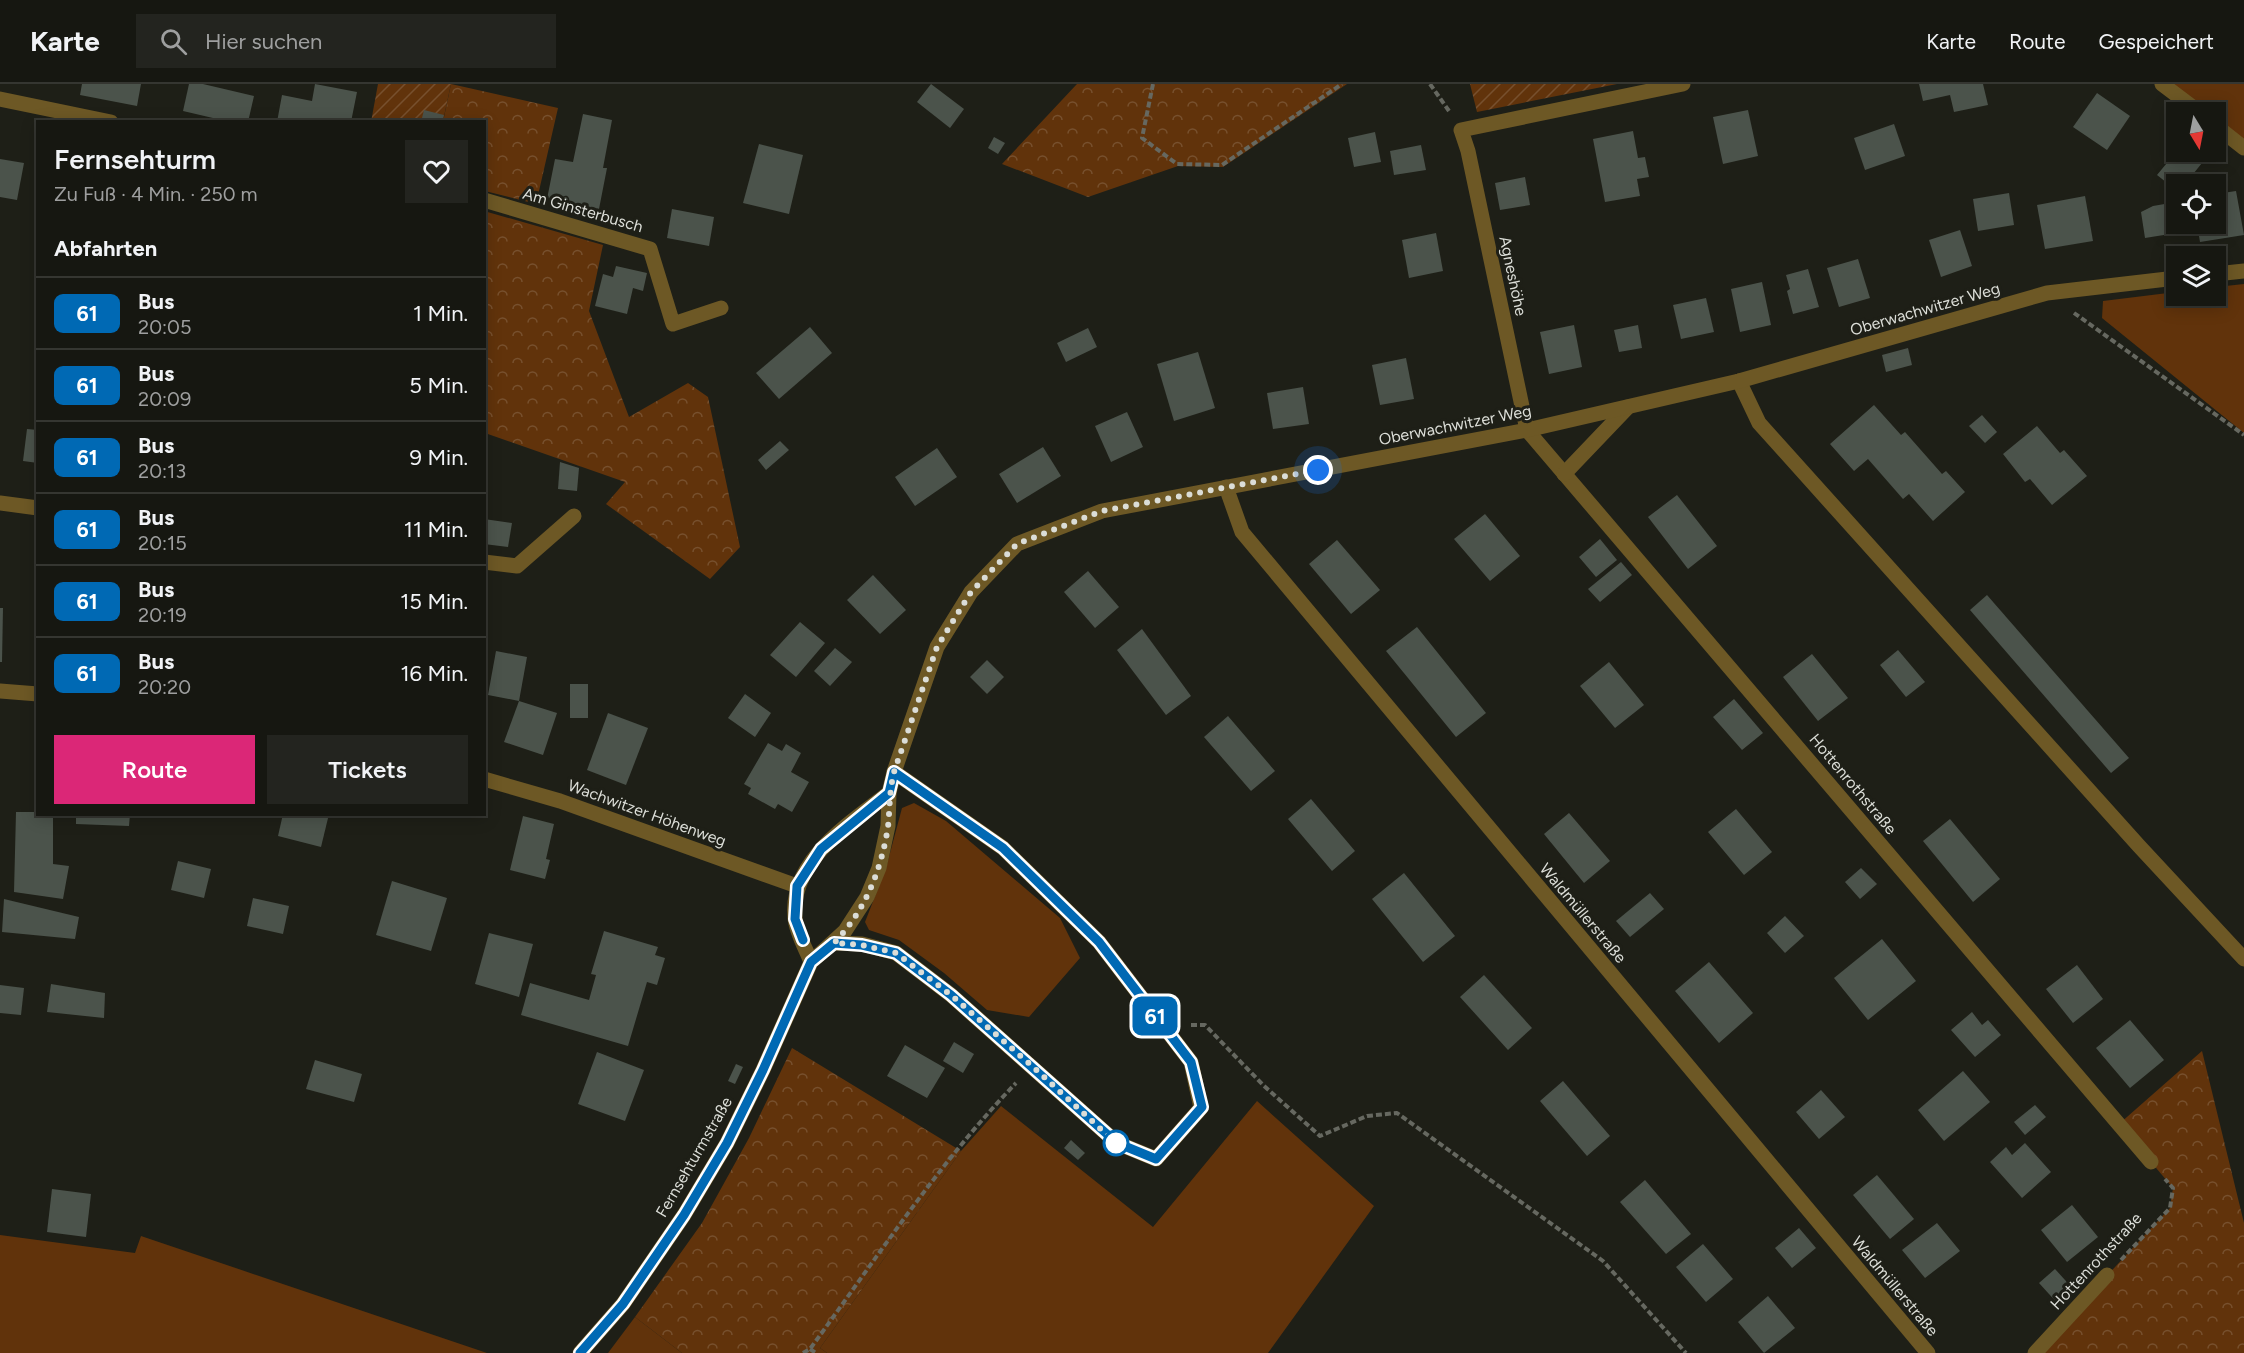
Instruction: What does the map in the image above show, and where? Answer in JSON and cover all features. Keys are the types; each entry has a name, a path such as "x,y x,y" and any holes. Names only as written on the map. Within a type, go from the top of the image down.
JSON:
{"street":[{"path":"1461,130 1683,84"},
{"path":"2162,84 2186,102"},
{"path":"0,99 101,120"},
{"name":"Agneshöhe","path":"1461,130 1468,151 1527,430"},
{"path":"2226,134 2244,148"},
{"name":"Am Ginsterbusch","path":"486,201 650,249 673,324 721,308"},
{"path":"2226,273 2244,271"},
{"name":"Oberwachwitzer Weg","path":"811,962 845,931 867,897 879,868 888,825 889,793 894,772 937,647 971,592 1017,544 1102,511 1527,430 1739,381 2047,293 2166,279"},
{"path":"1739,381 1759,423 2139,846 2244,959"},
{"path":"1564,474 1628,407"},
{"name":"Hottenrothstraße","path":"1527,430 2151,1162"},
{"name":"Waldmüllerstraße","path":"1226,487 1242,532 1928,1353"},
{"path":"0,503 36,508"},
{"path":"486,562 517,566 574,516"},
{"path":"0,691 36,694"},
{"path":"834,943 862,945 896,953 951,995 1117,1143 1156,1159 1202,1107 1191,1062 1099,942 1003,848 894,772"},
{"name":"Wachwitzer Höhenweg","path":"486,780 560,801 797,886"},
{"path":"811,962 795,919 797,886 821,849 889,793"},
{"name":"Fernsehturmstraße","path":"580,1353 623,1304 684,1215 727,1143 763,1070 811,962"},
{"name":"Hottenrothstraße","path":"2035,1353 2107,1275"}],"path":[{"path":"1153,84 1142,138 1177,164 1222,165 1342,84"},
{"path":"1430,84 1461,130"},
{"path":"2047,293 2244,435"},
{"path":"1163,1026 1205,1025 1264,1086 1320,1136 1367,1116 1397,1113 1603,1261 1686,1353"},
{"path":"803,1353 810,1349 943,1167 993,1107 1032,1066"},
{"name":"Hottenrothstraße","path":"2107,1275 2170,1208 2173,1188"},
{"path":"810,1349 816,1353"}],"green space":[{"path":"378,84 451,84 443,120 371,120"},
{"path":"451,84 558,108 536,204 486,191 486,120 443,120"},
{"path":"1077,84 1347,84 1223,167 1178,166 1088,197 1002,164"},
{"path":"1470,84 1617,84 1477,112"},
{"path":"2172,84 2244,84 2244,140 2226,126 2226,102 2196,102"},
{"path":"486,212 603,245 589,311 629,417 688,383 708,397 740,547 710,579 606,504 625,482 486,433"},
{"path":"2244,284 2244,433 2102,318 2103,301 2166,293 2166,306 2226,306 2226,286"},
{"path":"914,803 946,821 1060,918 1080,958 1029,1017 987,1010 944,973 899,940 869,930 865,922 886,868 902,808"},
{"path":"792,1048 961,1151 820,1348 827,1353 682,1353 635,1317 702,1223 749,1138"},
{"path":"2202,1051 2244,1223 2244,1353 2035,1353 2170,1208 2173,1188 2119,1124"},
{"path":"1257,1101 1374,1206 1268,1353 827,1353 820,1348 961,1151 1001,1106 1153,1227"},
{"path":"0,1235 135,1253 141,1236 487,1353 0,1353"},
{"path":"635,1317 682,1353 608,1353"}],"building":[{"path":"82,84 141,84 137,106 80,95"},
{"path":"189,84 203,84 254,96 248,120 221,120 183,111"},
{"path":"315,84 357,92 351,120 277,120 282,95 312,101"},
{"path":"931,84 964,109 950,128 917,102"},
{"path":"1919,84 1983,84 1988,105 1954,112 1950,95 1923,101"},
{"path":"2097,93 2130,116 2107,150 2073,127"},
{"path":"424,110 444,115 443,120 422,120"},
{"path":"1748,110 1758,156 1723,164 1713,117"},
{"path":"583,114 612,120 603,168 607,168 599,209 547,199 555,159 573,162"},
{"path":"1894,124 1905,156 1865,170 1854,138"},
{"path":"1633,131 1638,158 1645,157 1649,177 1637,179 1640,196 1605,202 1593,139"},
{"path":"1375,132 1381,162 1354,167 1348,138"},
{"path":"994,137 1005,143 998,154 988,148"},
{"path":"759,144 803,155 789,214 743,203"},
{"path":"1421,145 1426,170 1394,175 1390,151"},
{"path":"0,159 24,163 17,200 0,197"},
{"path":"2168,162 2202,163 2193,174 2166,174 2166,182 2157,175"},
{"path":"1525,177 1530,205 1500,210 1495,183"},
{"path":"2236,191 2244,235 2200,242 2199,234 2226,234 2226,192"},
{"path":"2009,193 2014,225 1978,231 1973,199"},
{"path":"2085,196 2093,241 2045,249 2037,205"},
{"path":"2166,204 2166,234 2170,234 2145,238 2141,212 2153,206"},
{"path":"672,209 714,217 709,246 667,238"},
{"path":"1960,230 1972,266 1941,277 1929,240"},
{"path":"1436,233 1443,271 1409,278 1402,240"},
{"path":"1858,259 1870,298 1839,307 1827,268"},
{"path":"616,266 647,273 643,291 633,288 627,314 595,306 603,274 613,277"},
{"path":"1808,269 1819,307 1793,314 1787,291 1790,289 1786,275"},
{"path":"1762,282 1771,325 1740,332 1731,289"},
{"path":"1706,298 1714,332 1681,339 1673,305"},
{"path":"1574,325 1582,367 1549,374 1540,332"},
{"path":"1638,325 1642,348 1619,352 1614,330"},
{"path":"810,327 832,353 779,399 756,373"},
{"path":"1088,328 1097,347 1066,362 1057,343"},
{"path":"1908,348 1912,365 1886,372 1882,355"},
{"path":"1198,352 1215,408 1174,421 1157,364"},
{"path":"1406,358 1414,399 1380,405 1372,365"},
{"path":"1303,387 1309,424 1273,429 1267,393"},
{"path":"1874,405 1901,435 1905,432 1942,474 1946,471 1965,492 1933,521 1909,494 1903,499 1868,459 1854,471 1830,444"},
{"path":"1127,412 1143,447 1111,462 1095,426"},
{"path":"1982,415 1997,432 1985,443 1969,426"},
{"path":"2037,426 2060,453 2064,450 2087,476 2052,505 2030,479 2025,482 2003,454"},
{"path":"27,429 36,430 36,463 23,461"},
{"path":"780,441 789,450 766,470 758,460"},
{"path":"1043,447 1061,476 1017,503 999,474"},
{"path":"937,448 957,477 915,506 895,477"},
{"path":"560,462 579,468 577,491 558,489"},
{"path":"1677,495 1717,546 1688,569 1648,517"},
{"path":"1485,514 1520,556 1490,581 1454,539"},
{"path":"486,519 512,523 508,547 486,544"},
{"path":"1600,539 1617,560 1596,577 1579,557"},
{"path":"1337,540 1380,590 1351,614 1309,564"},
{"path":"1621,562 1632,575 1600,602 1588,589"},
{"path":"1088,571 1119,607 1095,628 1064,592"},
{"path":"873,575 906,610 880,634 847,600"},
{"path":"1987,595 2129,758 2111,773 1970,610"},
{"path":"0,608 3,608 2,662 0,662"},
{"path":"800,622 825,643 796,677 770,655"},
{"path":"1417,627 1486,713 1456,737 1386,651"},
{"path":"1142,629 1191,696 1166,715 1117,650"},
{"path":"835,648 852,662 830,686 814,671"},
{"path":"1898,650 1925,682 1906,697 1880,665"},
{"path":"496,651 527,657 519,701 488,695"},
{"path":"1812,654 1848,698 1818,721 1783,677"},
{"path":"987,660 1004,677 987,694 970,677"},
{"path":"1609,662 1644,705 1615,728 1580,686"},
{"path":"570,684 588,684 588,718 570,718"},
{"path":"745,694 771,713 755,737 728,718"},
{"path":"1734,699 1763,733 1742,750 1713,717"},
{"path":"519,701 557,713 543,755 504,742"},
{"path":"608,713 648,728 626,785 587,770"},
{"path":"1228,716 1275,771 1251,791 1204,737"},
{"path":"768,743 782,751 786,744 801,753 791,772 809,782 792,812 778,804 775,809 748,794 751,788 744,784"},
{"path":"1311,799 1355,851 1332,871 1288,819"},
{"path":"1736,809 1772,852 1744,875 1708,832"},
{"path":"16,812 36,812 36,816 53,816 53,864 69,866 63,899 14,892"},
{"path":"1569,813 1610,861 1584,883 1544,834"},
{"path":"76,816 130,816 129,826 76,824"},
{"path":"283,816 329,816 321,847 278,836"},
{"path":"523,816 554,824 546,859 550,860 545,879 510,870"},
{"path":"1950,819 2000,879 1973,902 1923,841"},
{"path":"178,861 211,869 204,898 171,890"},
{"path":"1861,868 1877,884 1860,899 1845,882"},
{"path":"1404,873 1455,936 1423,962 1372,899"},
{"path":"392,881 447,898 431,951 376,935"},
{"path":"1650,893 1664,909 1630,937 1616,921"},
{"path":"253,898 289,906 283,934 247,926"},
{"path":"4,899 79,917 75,939 2,932"},
{"path":"1785,916 1804,936 1785,953 1767,933"},
{"path":"604,931 658,947 655,955 665,958 657,985 647,982 628,1046 521,1015 530,983 589,1000 596,975 591,974"},
{"path":"489,933 533,944 519,997 475,984"},
{"path":"1882,939 1916,981 1868,1020 1834,978"},
{"path":"1709,962 1753,1013 1719,1043 1675,991"},
{"path":"2077,965 2103,999 2073,1023 2046,989"},
{"path":"1484,975 1532,1028 1508,1050 1460,997"},
{"path":"51,984 105,993 104,1018 47,1012"},
{"path":"0,985 24,988 21,1015 0,1013"},
{"path":"1972,1012 1982,1025 1988,1020 2001,1035 1975,1057 1951,1030"},
{"path":"2130,1020 2164,1060 2130,1088 2096,1048"},
{"path":"954,1042 974,1054 963,1073 943,1061"},
{"path":"905,1045 945,1068 927,1098 887,1076"},
{"path":"597,1052 644,1070 625,1121 578,1104"},
{"path":"315,1060 362,1074 354,1102 306,1089"},
{"path":"736,1064 743,1067 735,1084 728,1081"},
{"path":"1963,1071 1990,1102 1944,1141 1918,1110"},
{"path":"1563,1081 1610,1136 1587,1156 1540,1101"},
{"path":"1821,1090 1845,1117 1819,1139 1796,1112"},
{"path":"2035,1105 2046,1117 2025,1135 2014,1122"},
{"path":"1071,1140 1085,1153 1078,1160 1064,1148"},
{"path":"2025,1143 2051,1172 2022,1198 1990,1162 2006,1147 2012,1155"},
{"path":"1877,1175 1914,1219 1890,1239 1853,1195"},
{"path":"1645,1180 1691,1234 1666,1254 1620,1202"},
{"path":"52,1189 91,1194 86,1237 47,1232"},
{"path":"2072,1205 2098,1237 2067,1262 2041,1230"},
{"path":"1937,1223 1960,1251 1925,1278 1902,1250"},
{"path":"1799,1228 1816,1248 1792,1268 1775,1248"},
{"path":"1703,1244 1733,1279 1706,1302 1676,1267"},
{"path":"2055,1269 2075,1291 2059,1305 2039,1283"},
{"path":"1768,1296 1795,1328 1764,1353 1738,1322"}],"bus line":[{"name":"61","path":"580,1353 623,1304 684,1215 727,1143 763,1070 811,962 834,943 862,945 896,953 951,995 1117,1143 1156,1159 1202,1107 1191,1062 1099,942 1003,848 894,772 889,793 821,849 797,886 795,919 803,940"}],"route":[{"path":"1116,1143 951,995 896,953 862,945 834,943 845,931 867,897 879,868 888,825 889,793 894,772 937,647 971,592 1017,544 1102,511 1318,470"}]}
